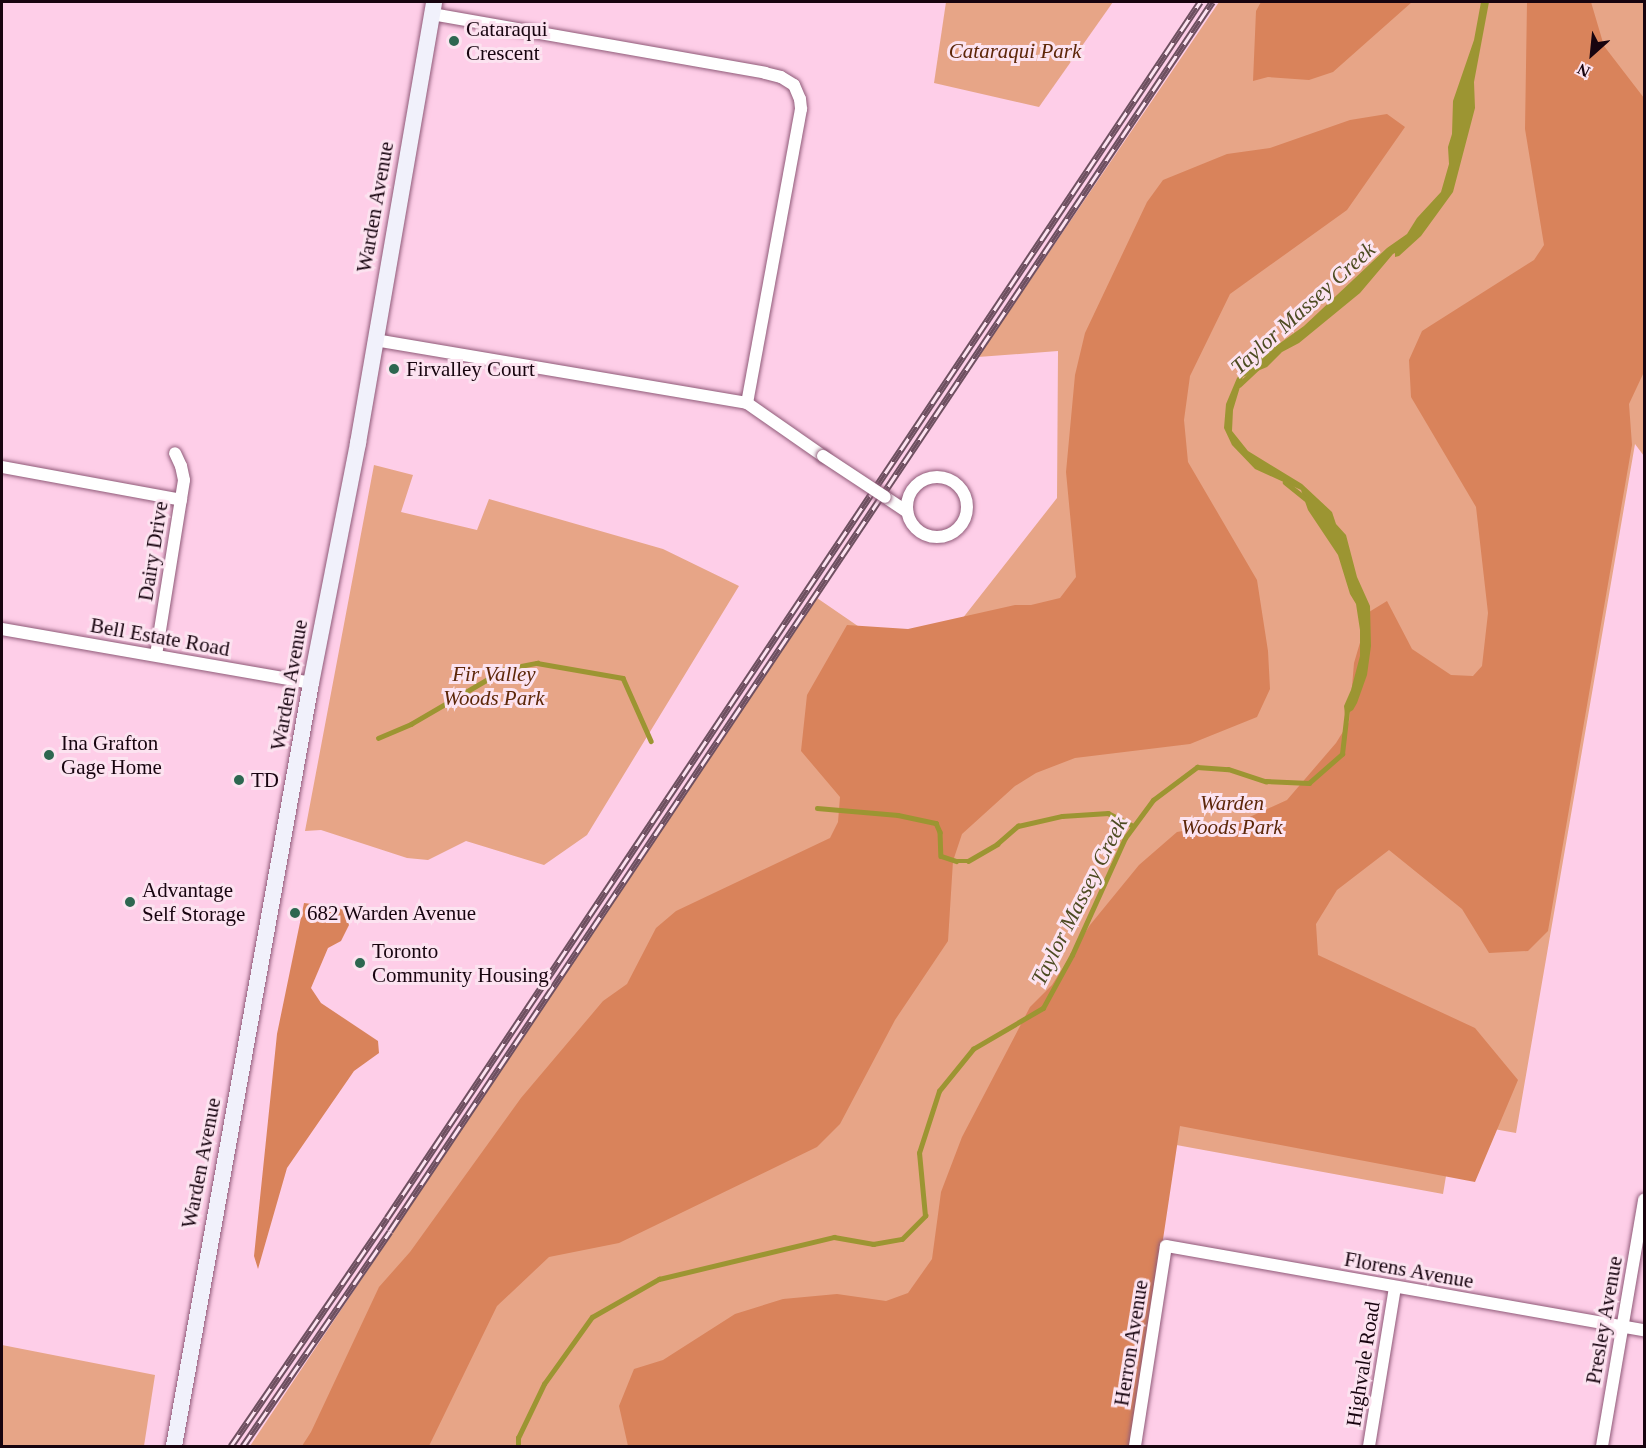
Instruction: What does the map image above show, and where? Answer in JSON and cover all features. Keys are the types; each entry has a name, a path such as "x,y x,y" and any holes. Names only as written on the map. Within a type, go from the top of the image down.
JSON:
{"main road":[{"name":"Warden Avenue","path":"174,1446 433,8"}],"street":[{"path":"433,8 765,73 782,77 794,85 800,99 801,109 747,403"},
{"path":"375,340 747,403 907,512 920,532 937,537 946,536 961,526 968,504 957,483 940,476 933,476 916,485 907,502 907,512"},
{"name":"Dairy Drive","path":"156,655 184,480 175,453"},
{"path":"2,467 181,501"},
{"name":"Bell Estate Road","path":"2,628 311,683"},
{"name":"Presley Avenue","path":"1602,1446 1644,1200"},
{"name":"Florens Avenue","path":"1166,1246 1644,1330"},
{"name":"Herron Avenue","path":"1135,1446 1166,1246"},
{"name":"Highvale Road","path":"1369,1446 1395,1288"}],"green space":[{"name":"Cataraqui Park","path":"946,2 1113,2 1039,107 934,83"},
{"name":"Warden Woods Park","path":"1219,2 1644,2 1644,456 1635,444 1516,1133 1455,1122 1443,1194 1160,1142 1117,1446 250,1446 817,598 922,670 1057,498 1058,351 978,357"},
{"name":"Fir Valley Woods Park","path":"374,465 413,475 401,512 477,530 489,499 663,549 739,586 587,835 544,865 466,841 428,860 407,858 321,830 305,831"},
{"path":"2,1345 155,1375 144,1446 2,1446"}],"shaded area":[{"path":"1261,2 1412,2 1333,72 1309,80 1268,77 1253,81 1256,11"},
{"path":"1481,2 1489,2 1474,82 1475,108 1453,192 1421,236 1399,256 1395,257 1395,253 1393,254 1360,293 1299,343 1282,352 1267,367 1243,377 1233,410 1232,431 1248,451 1302,484 1332,512 1336,524 1346,535 1357,577 1370,606 1371,646 1367,675 1357,703 1353,710 1345,715 1344,706 1360,656 1360,630 1356,604 1350,594 1338,555 1308,510 1301,490 1255,469 1232,445 1224,428 1226,404 1237,378 1248,366 1304,326 1387,248 1407,234 1417,218 1441,192 1449,164 1448,147 1452,134 1453,101 1474,40"},
{"path":"1527,2 1591,2 1604,46 1644,98 1644,372 1629,404 1632,445 1548,931 1528,951 1489,953 1462,909 1389,850 1337,890 1316,924 1318,955 1475,1028 1518,1080 1475,1182 1180,1126 1132,1446 628,1446 619,1406 634,1369 663,1360 735,1314 783,1299 837,1294 886,1301 908,1293 932,1259 941,1192 962,1137 1030,1007 1052,985 1090,925 1139,865 1177,832 1243,820 1287,800 1336,743 1349,722 1354,663 1369,612 1387,601 1412,649 1451,675 1473,676 1482,666 1488,613 1476,507 1411,397 1409,360 1422,331 1534,260 1544,245 1525,129"},
{"path":"1387,114 1405,127 1347,210 1230,294 1190,376 1184,420 1188,462 1257,580 1268,651 1270,689 1257,717 1190,744 1075,758 1036,773 1015,786 962,834 953,861 948,941 895,1020 840,1124 817,1147 619,1243 549,1257 497,1306 429,1446 302,1446 311,1432 379,1287 410,1252 521,1098 603,1001 627,984 656,928 676,911 830,838 838,822 840,797 801,751 807,695 847,625 908,629 1015,605 1031,605 1060,598 1076,577 1066,472 1075,375 1085,333 1147,202 1163,180 1227,154 1270,148 1350,120"},
{"path":"304,903 343,908 349,925 341,941 328,948 311,988 321,1003 378,1041 379,1053 354,1071 287,1168 258,1269 254,1256 277,1034"}],"waterway":[{"name":"Taylor Massey Creek","path":"1239,385 1257,368"},
{"name":"Taylor Massey Creek","path":"1285,482 1306,499"},
{"path":"378,738 411,724 505,669 537,663 623,678 651,741"},
{"name":"Taylor Massey Creek","path":"518,1446 518,1438 544,1384 592,1317 659,1279 834,1237 873,1244 902,1239 925,1216 919,1153 939,1091 973,1049 1043,1008 1072,955 1125,838 1153,800 1197,767 1228,769 1266,781 1309,783 1342,754 1347,711"},
{"path":"817,808 898,815 936,823 940,832 941,856 956,861 968,861 997,844 1018,826 1062,816 1108,813 1133,826"}],"railway":[{"path":"231,1446 387,1218 1200,2"},
{"path":"243,1446 390,1231 1212,2"}],"place":[{"name":"Cataraqui Crescent","path":"454,41"},
{"name":"Firvalley Court","path":"394,369"},
{"name":"Ina Grafton Gage Home","path":"49,755"},
{"name":"TD","path":"239,780"},
{"name":"Advantage Self Storage","path":"130,902"},
{"name":"682 Warden Avenue","path":"295,913"},
{"name":"Toronto Community Housing","path":"360,963"}]}
